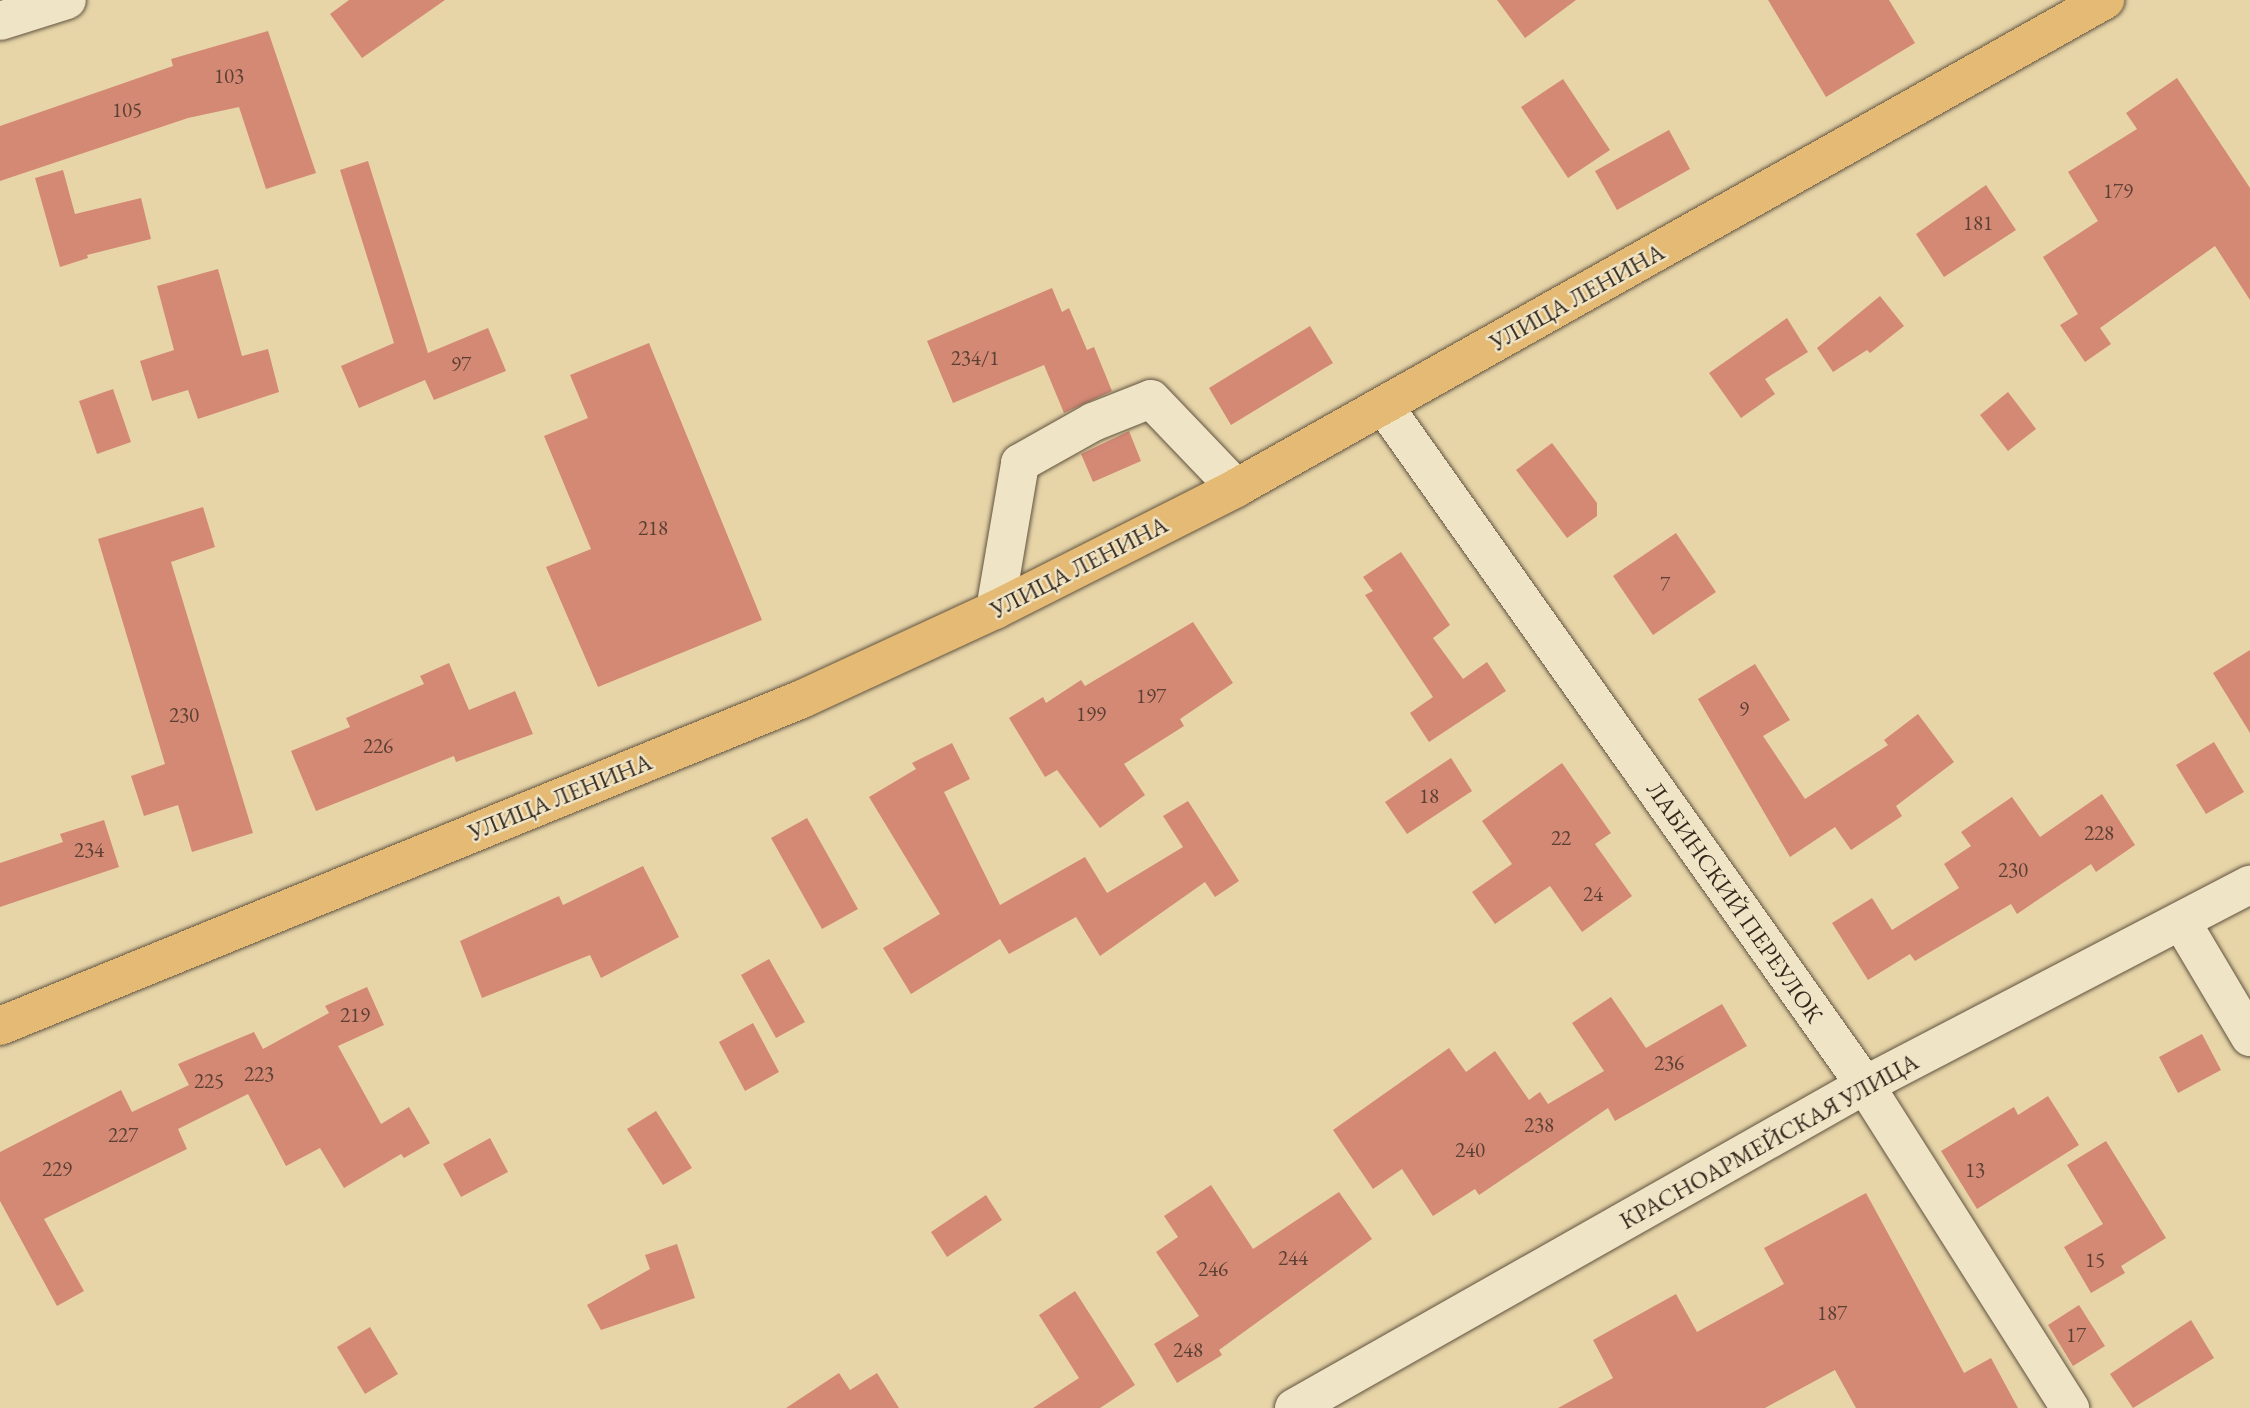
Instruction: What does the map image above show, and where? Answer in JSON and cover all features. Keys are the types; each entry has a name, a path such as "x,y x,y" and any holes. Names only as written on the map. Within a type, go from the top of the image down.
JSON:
{"main road":[{"name":"УЛИЦА ЛЕНИНА","path":"0,1026 803,699 995,610 1236,488 2105,0"}],"street":[{"path":"0,21 67,0"},
{"path":"995,610 1020,463 1094,422 1151,399 1236,488"},
{"name":"ЛАБИНСКИЙ ПЕРЕУЛОК","path":"1384,406 1865,1085 2070,1408"},
{"name":"КРАСНОАРМЕЙСКАЯ УЛИЦА","path":"1294,1408 1865,1085 2250,885"},
{"path":"2180,921 2250,1037"}],"building":[{"path":"349,0 445,0 362,58 330,14"},
{"path":"1497,0 1576,0 1525,38"},
{"path":"1768,0 1889,0 1915,43 1826,97"},
{"path":"268,31 316,173 266,189 239,107 188,118 0,181 0,126 173,66 171,59"},
{"path":"2177,78 2250,188 2250,300 2215,246 2100,328 2111,344 2085,362 2060,325 2078,314 2043,257 2098,221 2068,172 2137,129 2126,113"},
{"path":"1563,79 1610,150 1568,178 1521,107"},
{"path":"1669,130 1690,169 1617,210 1595,171"},
{"path":"368,161 428,353 488,328 506,371 434,400 425,380 359,408 341,366 394,343 340,170"},
{"path":"63,170 75,214 141,198 151,239 87,255 88,258 60,267 35,178"},
{"path":"1986,185 2016,230 1944,277 1916,234"},
{"path":"218,269 242,356 268,349 279,392 198,419 188,390 152,401 140,361 174,350 157,286"},
{"path":"1052,288 1062,312 1069,308 1087,350 1094,347 1112,391 1064,413 1044,365 953,403 927,341"},
{"path":"1880,296 1904,326 1870,353 1867,350 1833,372 1817,348"},
{"path":"1787,318 1808,352 1765,379 1775,394 1741,418 1709,373"},
{"path":"1310,326 1333,363 1231,425 1209,388"},
{"path":"649,343 762,620 598,687 546,567 591,549 544,436 588,418 570,375"},
{"path":"113,389 131,442 97,454 79,401"},
{"path":"2008,392 2036,429 2008,451 1980,415"},
{"path":"1129,431 1141,461 1093,482 1081,454"},
{"path":"1552,443 1597,503 1597,516 1567,538 1516,470"},
{"path":"203,507 215,547 171,562 253,833 192,852 178,805 144,816 131,776 165,764 98,539"},
{"path":"1676,533 1716,592 1653,635 1613,576"},
{"path":"1401,552 1450,625 1433,638 1463,679 1487,662 1506,691 1429,742 1410,713 1433,697 1365,595 1373,591 1363,577"},
{"path":"1193,622 1233,683 1180,719 1184,726 1124,764 1145,795 1100,828 1057,770 1045,777 1009,718 1043,697 1046,703 1081,680 1085,686"},
{"path":"2250,650 2250,733 2213,673"},
{"path":"449,663 469,710 515,691 533,734 456,762 454,756 316,811 291,751 350,727 346,718 424,684 420,676"},
{"path":"1755,664 1790,720 1763,736 1805,799 1888,745 1884,740 1918,714 1954,762 1896,806 1902,816 1851,850 1835,827 1790,857 1698,699"},
{"path":"2214,742 2244,792 2206,814 2176,765"},
{"path":"952,743 970,779 944,792 1000,905 1085,857 1107,893 1183,847 1163,816 1188,801 1239,881 1215,897 1205,882 1100,956 1076,917 1009,954 1000,939 911,994 883,948 940,914 869,797 916,769 912,763"},
{"path":"1451,758 1472,791 1407,834 1385,802"},
{"path":"1562,763 1611,833 1595,844 1632,896 1582,932 1550,886 1495,924 1472,892 1512,864 1482,821"},
{"path":"2102,794 2135,845 2096,872 2091,864 2017,914 2011,904 1915,961 1910,954 1868,980 1832,923 1872,898 1892,930 1959,888 1944,864 1971,846 1961,832 2012,797 2040,837"},
{"path":"807,818 858,909 822,929 771,838"},
{"path":"104,820 119,867 0,907 0,863 63,842 60,834"},
{"path":"643,866 679,937 601,978 590,955 482,998 460,941 559,896 563,905"},
{"path":"769,959 805,1022 776,1038 741,975"},
{"path":"367,987 384,1025 338,1046 381,1124 409,1107 430,1143 404,1158 401,1154 344,1188 320,1148 286,1166 248,1094 178,1129 187,1149 44,1219 84,1291 57,1306 0,1201 0,1152 121,1090 132,1112 189,1085 178,1064 254,1032 263,1049 329,1013 325,1006"},
{"path":"1611,997 1646,1048 1722,1004 1747,1046 1615,1121 1608,1108 1479,1195 1475,1189 1433,1216 1402,1169 1373,1189 1333,1130 1449,1048 1466,1072 1495,1051 1529,1100 1540,1092 1548,1104 1604,1071 1572,1023"},
{"path":"753,1023 779,1072 745,1091 719,1042"},
{"path":"2202,1034 2221,1070 2178,1093 2159,1057"},
{"path":"2048,1096 2079,1145 1977,1209 1941,1151 2014,1107 2018,1115"},
{"path":"656,1111 692,1168 663,1185 627,1129"},
{"path":"490,1138 508,1172 461,1197 443,1164"},
{"path":"2106,1141 2166,1238 2121,1266 2125,1273 2091,1293 2064,1247 2103,1224 2067,1165"},
{"path":"1211,1185 1253,1249 1339,1192 1372,1239 1219,1350 1222,1355 1177,1383 1154,1344 1199,1316 1156,1252 1178,1237 1164,1216"},
{"path":"1866,1193 1964,1373 1991,1358 2018,1408 1856,1408 1835,1370 1765,1408 1558,1408 1613,1378 1593,1340 1676,1294 1697,1332 1784,1284 1764,1248"},
{"path":"986,1195 1002,1220 947,1257 931,1232"},
{"path":"677,1244 695,1298 601,1330 587,1305 650,1269 645,1255"},
{"path":"1075,1291 1135,1385 1100,1408 1033,1408 1079,1378 1039,1315"},
{"path":"2079,1305 2105,1346 2073,1366 2048,1325"},
{"path":"2191,1320 2214,1358 2133,1408 2110,1374"},
{"path":"370,1327 398,1374 365,1394 337,1347"},
{"path":"839,1373 850,1390 877,1373 899,1408 786,1408"}]}
